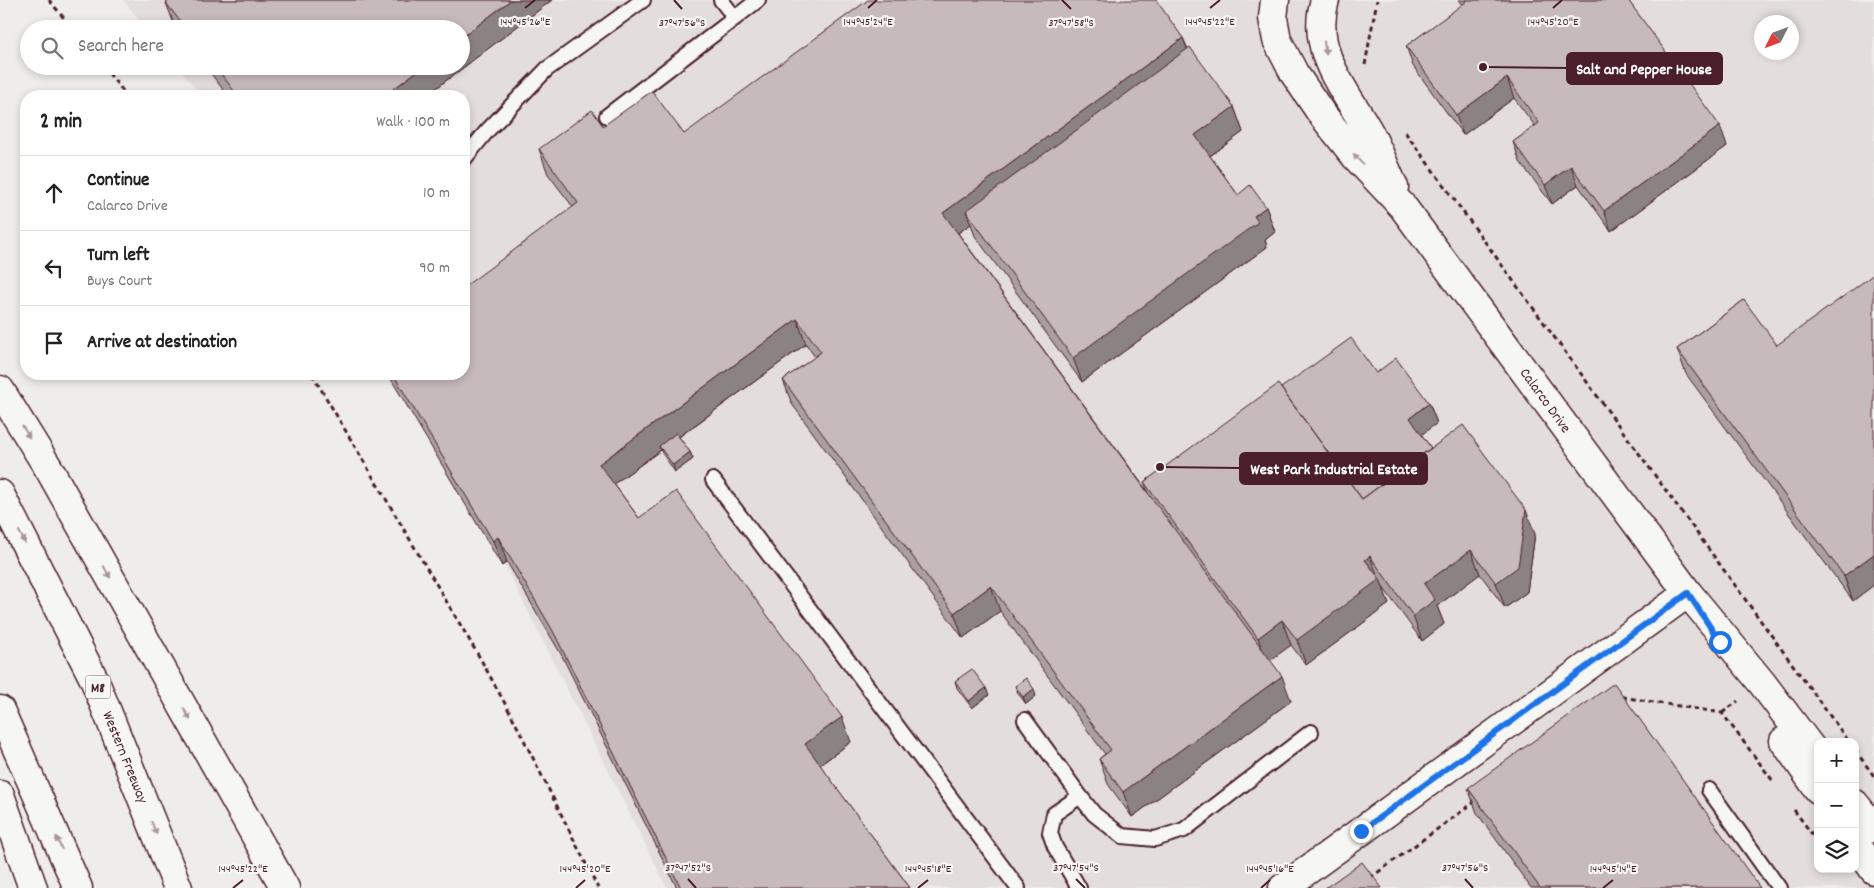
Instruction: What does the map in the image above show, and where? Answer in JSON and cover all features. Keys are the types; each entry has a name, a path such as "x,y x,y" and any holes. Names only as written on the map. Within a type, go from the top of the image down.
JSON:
{"main road":[{"name":"Calarco Drive","path":"1275,0 1272,18 1277,40 1294,73 1322,113 1356,157 1403,207 1688,593 1814,751"},
{"name":"Calarco Drive","path":"1325,0 1321,15 1326,57 1339,85 1370,134 1403,207"},
{"path":"0,390 49,470 285,888"},
{"name":"Western Freeway","path":"0,494 94,679 178,888"},
{"name":"Calarco Drive","path":"1688,593 1758,702 1814,783"},
{"path":"1282,888 1688,593"},
{"path":"0,710 78,888"},
{"path":"0,795 32,888"},
{"path":"1859,809 1874,828"},
{"path":"1859,849 1874,870"}],"lane":[{"path":"470,152 487,131 547,69 643,0"},
{"path":"721,0 735,18"},
{"path":"607,116 758,0"},
{"path":"713,480 1018,888"},
{"path":"1025,720 1094,814 1122,836 1155,838 1184,830 1311,732"},
{"path":"1709,790 1779,888"},
{"path":"1079,888 1055,847 1050,833 1054,814 1080,796"}],"path":[{"path":"49,0 66,20"},
{"path":"1365,65 1377,0"},
{"path":"111,75 123,90"},
{"path":"1403,131 1846,738"},
{"path":"316,380 480,658 514,720 598,888"},
{"path":"1622,697 1722,712 1778,788"},
{"path":"1859,755 1874,776"},
{"path":"1363,882 1476,801"},
{"path":"1790,804 1814,837"}],"shaded area":[{"path":"123,0 1874,0 1874,888 667,888 502,560 465,380 470,380 470,90 197,90 184,75 470,75 470,20 140,20"}],"building":[{"path":"170,0 511,0 470,31 470,20 179,20 166,3"},
{"path":"868,0 1156,0 1183,38 943,213 1282,676 1123,792 1099,759 1111,750 991,586 954,613 783,380 821,352 797,319 599,464 639,518 676,491 842,717 805,744 910,888 681,888 553,631 498,537 493,541 397,380 470,380 470,283 578,203 539,149 592,110 603,126 652,91 684,134"},
{"path":"1466,0 1628,0 1720,126 1604,211 1571,166 1545,185 1513,142 1539,123 1507,78 1456,115 1406,46"},
{"path":"1190,47 1234,107 1195,135 1238,195 1250,185 1266,207 1254,216 1258,222 1073,358 966,211"},
{"path":"222,75 412,75 392,90 233,90"},
{"path":"1874,274 1874,554 1844,576 1677,349 1744,300 1777,345"},
{"path":"1351,338 1376,373 1396,358 1429,403 1410,418 1431,448 1362,499 1281,388"},
{"path":"1278,384 1362,499 1463,425 1526,510 1518,567 1496,583 1471,550 1424,584 1435,600 1413,616 1370,556 1365,560 1380,579 1297,640 1282,620 1258,638 1144,482"},
{"path":"676,433 690,452 673,465 659,446"},
{"path":"972,669 986,688 969,701 955,681"},
{"path":"1026,678 1034,689 1023,697 1015,686"},
{"path":"1614,683 1760,888 1540,888 1468,788"},
{"path":"1362,862 1382,888 1325,888"}],"place":[{"name":"Salt and Pepper House","path":"1483,67"},
{"name":"West Park Industrial Estate","path":"1160,467"}],"route":[{"path":"1361,831 1688,593 1720,642"}]}
